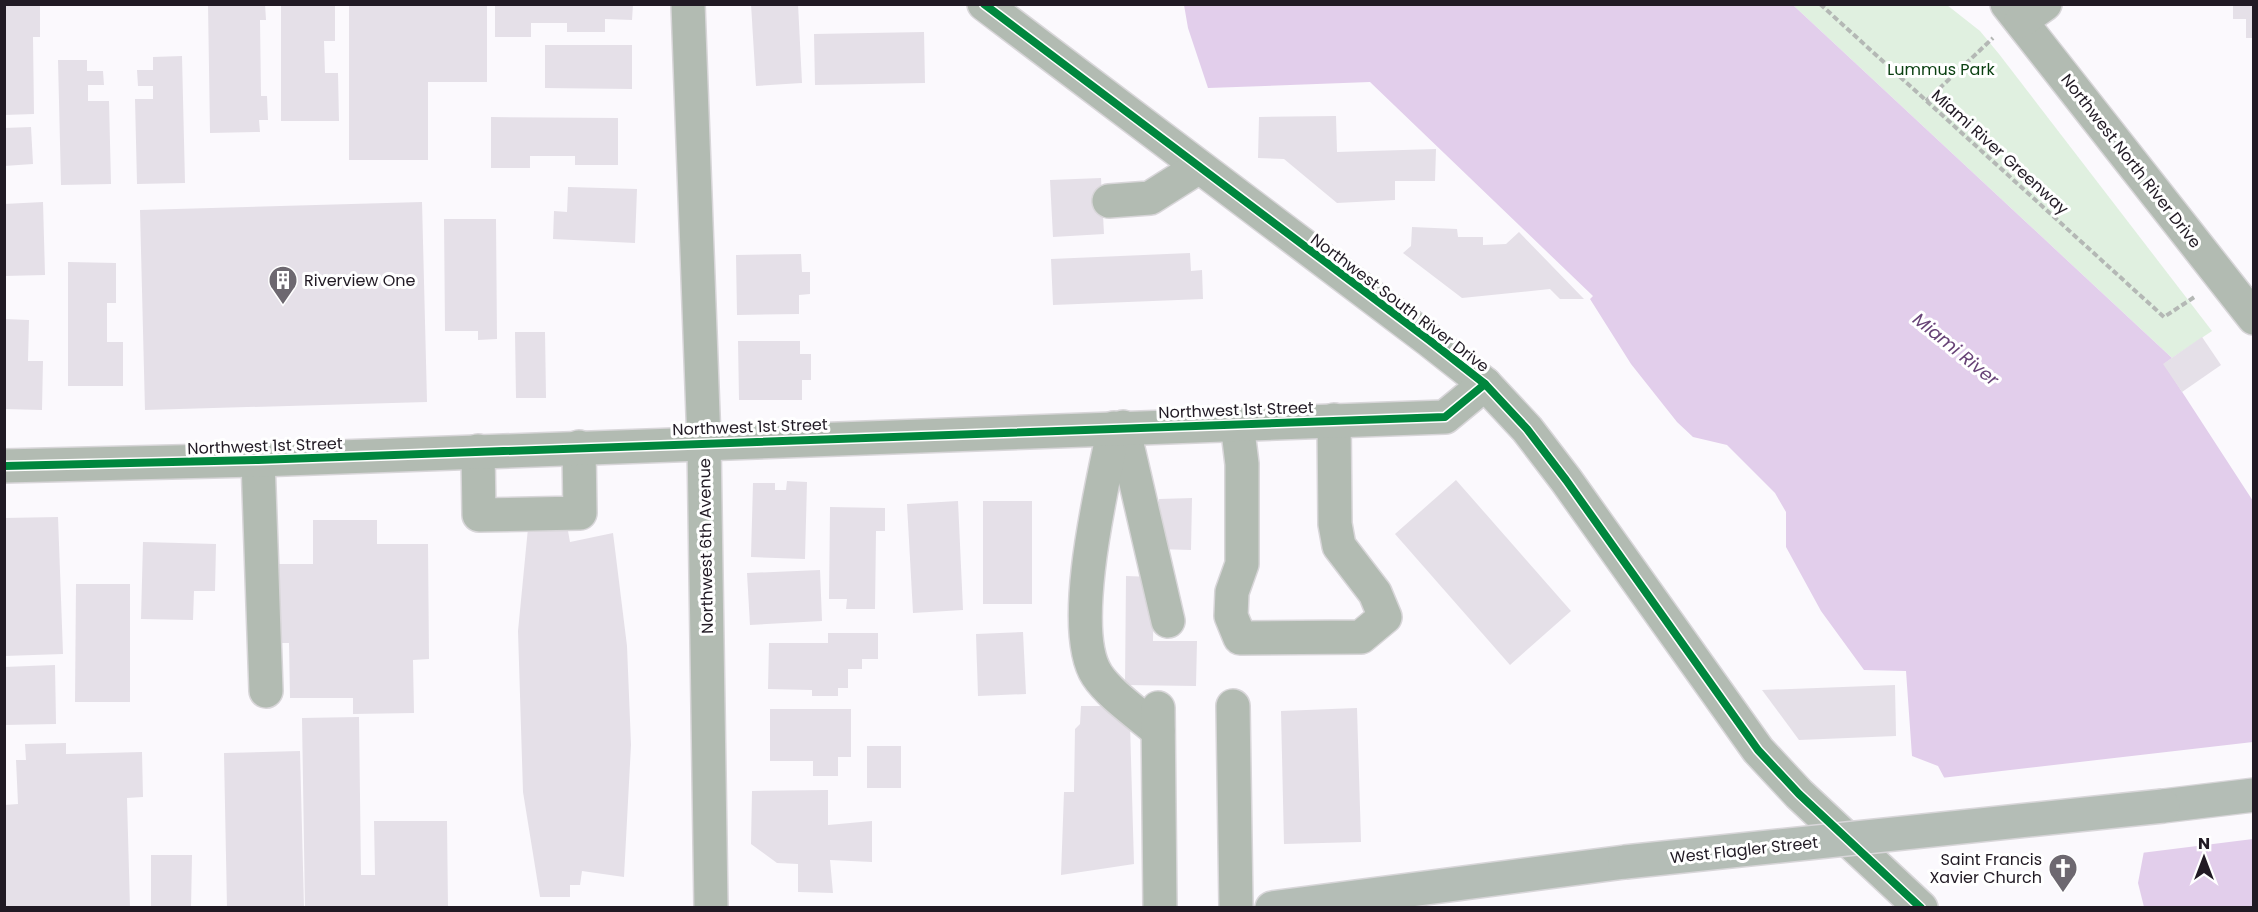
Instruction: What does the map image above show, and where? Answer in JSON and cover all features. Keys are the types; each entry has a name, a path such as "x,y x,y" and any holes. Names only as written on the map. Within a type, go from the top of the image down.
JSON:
{"main road":[{"name":"West Flagler Street","path":"1272,908 1625,862 2253,795"}],"street":[{"name":"Northwest 6th Avenue","path":"688,4 704,442 711,908"},
{"name":"Northwest South River Drive","path":"984,4 1485,384 1514,413 1566,480 1758,750 1799,794 1921,908"},
{"name":"Northwest North River Drive","path":"2024,10 2253,318"},
{"path":"1109,201 1150,198 1199,167"},
{"name":"Northwest 1st Street","path":"4,466 258,460 704,442 1445,417 1485,384"},
{"path":"1237,423 1242,464 1242,564 1232,592 1231,616 1240,638 1361,637 1385,617 1375,593 1339,546 1335,525 1334,420"},
{"path":"1119,427 1168,621"},
{"path":"1119,427 1089,567 1086,612 1088,648 1097,675 1158,719 1160,908"},
{"path":"478,451 479,515 580,513 579,447"},
{"path":"258,460 266,691"},
{"path":"1233,706 1236,908"}],"path":[{"path":"1926,100 1994,37"}],"green space":[{"name":"Lummus Park","path":"1793,5 1947,5 1980,31 1999,54 2212,331 2172,358"}],"water":[{"name":"Miami River","path":"1184,5 1793,5 2172,358 2164,364 2253,501 2253,907 2144,907 2138,883 2144,851 2130,833 2110,818 2018,788 1947,783 1938,766 1912,756 1906,671 1864,670 1821,611 1786,547 1786,512 1775,493 1727,445 1693,437 1677,422 1631,364 1590,299 1593,296 1370,82 1208,88 1188,28"}],"pier":[{"path":"2253,742 2253,839 2141,853 2128,835 2109,821 2077,808 2017,791 1946,786 1941,778"}],"building":[{"path":"4,4 40,4 40,37 33,37 34,114 4,115"},
{"path":"208,4 265,4 266,20 260,20 261,96 267,96 268,120 259,120 260,132 210,133"},
{"path":"281,4 335,4 335,41 324,41 325,73 338,73 339,121 281,121"},
{"path":"349,4 487,5 487,82 428,82 428,160 349,160"},
{"path":"495,4 633,4 632,20 605,19 605,32 567,32 567,23 531,23 531,37 495,37"},
{"path":"751,4 798,4 802,83 756,86"},
{"path":"2233,5 2254,5 2254,38 2246,38 2246,19 2233,19"},
{"path":"924,32 925,83 815,85 814,34"},
{"path":"545,45 632,45 632,89 545,88"},
{"path":"182,56 185,183 137,184 135,99 153,99 153,86 138,86 137,70 153,70 153,57"},
{"path":"58,60 87,60 87,71 103,71 104,85 88,85 88,101 109,101 111,184 61,185"},
{"path":"1336,116 1337,152 1436,149 1435,181 1395,181 1395,200 1337,203 1284,159 1258,158 1259,117"},
{"path":"491,117 618,118 618,165 575,165 575,156 530,156 530,168 491,168"},
{"path":"31,127 33,164 4,166 4,128"},
{"path":"1101,178 1104,234 1053,237 1050,180"},
{"path":"568,187 637,189 635,243 553,239 554,211 567,212"},
{"path":"43,202 45,275 4,276 4,204"},
{"name":"Riverview One","path":"422,202 427,402 145,410 140,210"},
{"path":"444,219 496,219 497,339 478,340 478,331 445,331"},
{"path":"1412,227 1457,229 1458,237 1483,237 1483,245 1506,244 1519,232 1584,299 1560,299 1550,289 1462,298 1403,253 1411,246"},
{"path":"1190,253 1191,271 1202,270 1203,299 1053,305 1051,259"},
{"path":"801,254 802,272 810,272 810,294 799,295 799,314 737,315 736,255"},
{"path":"68,262 116,263 116,303 107,303 107,342 123,342 123,386 68,386"},
{"path":"4,319 29,320 28,361 43,361 42,410 4,409"},
{"path":"515,332 545,332 546,398 516,398"},
{"path":"2202,337 2221,365 2182,392 2163,364"},
{"path":"738,341 800,341 800,354 811,354 811,380 802,380 802,400 739,400"},
{"path":"1456,480 1571,611 1510,665 1395,534"},
{"path":"787,481 807,482 805,559 751,557 753,483 775,483 775,490 786,490"},
{"path":"1192,498 1191,550 1156,549 1159,499"},
{"path":"958,501 963,610 913,613 907,504"},
{"path":"983,501 1032,501 1032,604 983,604"},
{"path":"830,507 885,508 885,531 876,531 875,609 846,609 847,599 829,599"},
{"path":"58,517 63,654 4,656 4,518"},
{"path":"313,520 377,520 377,544 428,544 429,659 413,660 414,713 353,714 353,698 290,698 289,643 280,643 279,564 313,564"},
{"path":"557,526 557,531 568,531 570,542 613,533 627,646 631,745 624,877 582,871 580,885 570,885 570,897 540,897 523,792 518,631 528,528"},
{"path":"143,542 216,544 215,591 194,591 193,620 141,619"},
{"path":"820,570 822,621 750,625 747,573"},
{"path":"1126,576 1154,577 1153,641 1197,641 1196,686 1125,685"},
{"path":"76,584 130,584 130,702 75,702"},
{"path":"1023,632 1026,694 978,696 976,634"},
{"path":"828,633 878,633 878,659 862,659 862,669 848,669 848,688 838,688 838,696 812,696 812,690 768,689 769,643 828,643"},
{"path":"55,665 56,724 4,725 4,667"},
{"path":"1895,685 1896,736 1799,740 1762,690"},
{"path":"1081,706 1119,706 1130,724 1134,864 1061,875 1064,792 1074,792 1075,729 1080,724"},
{"path":"1357,708 1361,842 1284,844 1281,711"},
{"path":"770,709 851,709 851,757 838,757 838,776 813,776 813,761 770,761"},
{"path":"359,717 361,875 375,875 374,821 447,821 448,908 305,908 302,718"},
{"path":"66,743 66,754 142,752 143,797 127,798 130,908 4,908 4,805 18,804 16,760 26,760 25,744"},
{"path":"867,746 901,746 901,788 867,788"},
{"path":"300,751 304,908 227,908 224,753"},
{"path":"828,790 828,825 872,821 872,862 830,860 833,893 798,892 798,864 777,863 751,844 752,791"},
{"path":"151,855 192,855 191,908 151,908"}],"cycle path":[{"path":"984,4 1485,384 1527,429 1566,480 1758,750 1799,794 1921,908"},
{"path":"4,466 258,460 1445,417 1485,384"}],"place":[{"name":"Riverview One","path":"283,306"},
{"name":"Saint Francis Xavier Church","path":"2063,894"}]}
